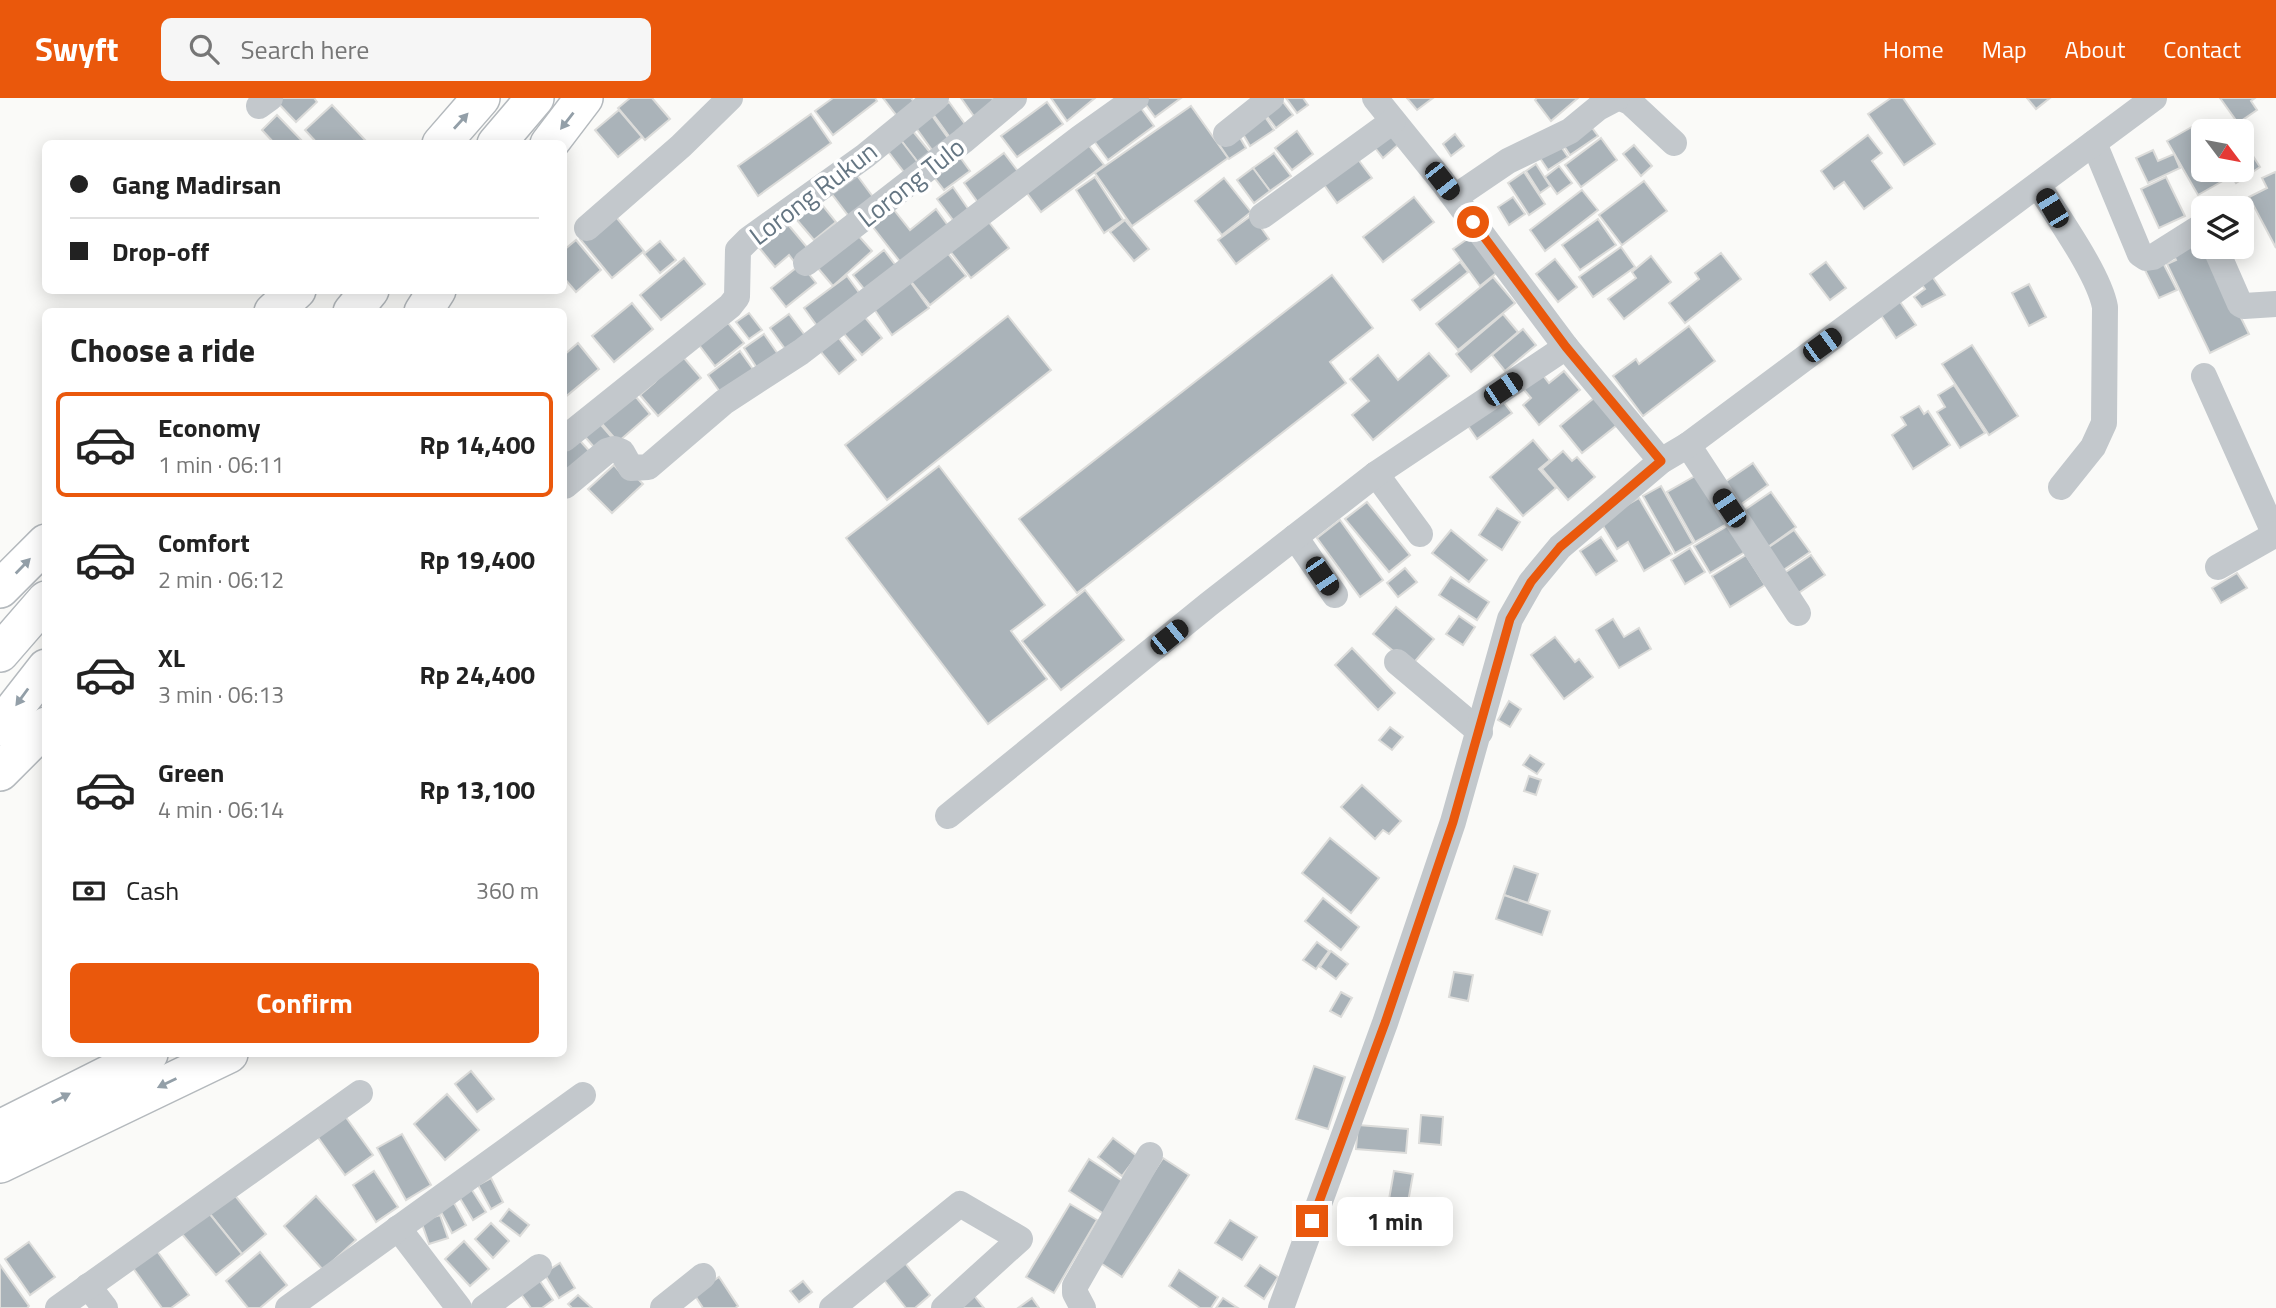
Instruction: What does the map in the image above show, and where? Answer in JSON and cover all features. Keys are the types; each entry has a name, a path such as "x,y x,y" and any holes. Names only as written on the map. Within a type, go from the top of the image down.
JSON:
{"highway":[{"path":"444,140 481,98"},
{"path":"499,140 535,98"},
{"path":"552,140 584,98"},
{"path":"278,308 293,294"},
{"path":"297,308 309,294"},
{"path":"355,308 367,294"},
{"path":"0,589 42,546"},
{"path":"0,653 42,605"},
{"path":"0,727 42,673"},
{"path":"0,772 42,730"},
{"path":"0,1129 143,1057"},
{"path":"0,1164 223,1057"}],"street":[{"path":"587,228 681,146 730,98"},
{"name":"Lorong Rukun","path":"567,437 730,306 737,297 738,250 749,239 865,156 936,98"},
{"name":"Lorong Tulo","path":"806,262 981,127 1014,98"},
{"path":"567,484 607,451 614,449 622,452 631,468 648,467 724,402 801,352 1081,136 1136,98"},
{"path":"1226,134 1271,98"},
{"path":"1375,98 1455,197 1566,347 1661,461"},
{"path":"1455,197 1508,161 1570,131 1598,108 1619,98 1630,102 1674,143"},
{"path":"1281,1308 1385,1023 1453,822 1510,619 1531,582 1560,547 1661,461 1688,446 2154,98"},
{"path":"1262,216 1393,121"},
{"path":"2094,143 2140,254 2146,258 2153,257 2191,234"},
{"path":"2038,185 2094,278 2103,295 2105,307 2104,423 2093,447 2061,487"},
{"path":"2220,259 2240,304 2276,304"},
{"path":"948,816 1376,474 1566,347"},
{"path":"2204,376 2275,535 2218,567"},
{"path":"1688,446 1798,613"},
{"path":"1376,474 1420,534"},
{"path":"1296,537 1335,595"},
{"path":"1397,662 1480,732"},
{"path":"58,1308 360,1093"},
{"path":"298,1305 398,1228 583,1096"},
{"path":"1083,1308 1074,1286 1150,1155"},
{"path":"832,1308 960,1205 1020,1238 944,1308"},
{"path":"398,1228 459,1308"},
{"path":"484,1308 539,1267"},
{"path":"663,1308 703,1276"},
{"path":"88,1286 105,1308"}],"building":[{"path":"314,98 317,102 296,122 275,100"},
{"path":"630,98 652,98 670,119 645,140 618,108"},
{"path":"833,98 875,98 877,101 833,135 815,111"},
{"path":"883,98 911,98 914,102 897,116"},
{"path":"961,98 994,98 978,122"},
{"path":"1051,98 1095,98 1067,121"},
{"path":"1141,98 1181,98 1155,117"},
{"path":"1286,98 1303,98 1308,105 1297,113"},
{"path":"1407,98 1433,98 1417,110"},
{"path":"1578,98 1551,121 1535,100"},
{"path":"1891,98 1903,98 1935,144 1904,165 1868,114"},
{"path":"2027,98 2050,98 2036,109"},
{"path":"2220,98 2255,98 2251,101 2257,110 2244,119 2235,119"},
{"path":"1135,100 1154,126 1108,160 1089,134"},
{"path":"949,102 970,131 954,143 933,114"},
{"path":"1047,102 1063,124 1017,157 1001,136"},
{"path":"1283,102 1293,115 1276,128 1266,115"},
{"path":"332,105 365,140 314,140 305,130"},
{"path":"1191,106 1228,158 1132,226 1095,173"},
{"path":"619,110 642,137 618,157 595,130"},
{"path":"930,113 953,145 937,157 914,125"},
{"path":"811,114 831,143 758,196 738,166"},
{"path":"1263,114 1274,130 1250,146 1240,129"},
{"path":"277,115 301,140 271,140 262,130"},
{"path":"1590,125 1598,136 1570,155 1562,143"},
{"path":"2191,127 2191,182 2221,182 2198,195 2167,141"},
{"path":"912,130 933,156 920,165 900,139"},
{"path":"1297,131 1313,154 1292,170 1275,148"},
{"path":"1388,131 1399,144 1383,158 1372,144"},
{"path":"1238,134 1246,148 1229,159 1220,146"},
{"path":"1455,134 1464,146 1451,156 1443,144"},
{"path":"1868,135 1882,153 1872,161 1892,188 1864,209 1844,182 1834,189 1821,171"},
{"path":"1083,138 1104,165 1041,212 1021,185"},
{"path":"1601,138 1617,160 1581,187 1565,165"},
{"path":"900,139 920,165 907,176 887,150"},
{"path":"1560,145 1568,157 1548,170 1540,158"},
{"path":"1634,145 1652,166 1641,176 1623,154"},
{"path":"2153,150 2158,161 2174,154 2180,168 2148,183 2136,158"},
{"path":"957,153 970,171 944,190 930,172"},
{"path":"1004,153 1020,174 979,204 964,183"},
{"path":"1274,153 1291,176 1270,191 1253,168"},
{"path":"1354,154 1372,178 1337,203 1320,179"},
{"path":"2254,158 2260,167 2254,171"},
{"path":"1536,164 1550,186 1540,193 1526,171"},
{"path":"1559,166 1572,183 1557,194 1545,177"},
{"path":"1253,168 1270,191 1254,203 1237,180"},
{"path":"853,170 879,205 854,223 828,189"},
{"path":"1524,172 1545,204 1529,215 1508,183"},
{"path":"2275,172 2276,174 2276,248 2254,206 2254,196 2251,196 2267,188 2262,178"},
{"path":"1095,177 1123,220 1104,233 1076,190"},
{"path":"2166,177 2185,216 2159,228 2141,189"},
{"path":"1224,178 1251,212 1222,235 1195,201"},
{"path":"1644,181 1667,211 1622,245 1599,215"},
{"path":"953,187 971,213 956,224 937,199"},
{"path":"1582,190 1598,210 1545,251 1530,230"},
{"path":"1414,197 1434,222 1383,262 1363,237"},
{"path":"1513,197 1525,214 1509,225 1498,207"},
{"path":"819,201 836,222 814,240 797,220"},
{"path":"890,205 910,230 936,209 952,231 905,268 869,222"},
{"path":"612,212 644,251 612,278 580,239"},
{"path":"1252,215 1269,239 1236,264 1218,240"},
{"path":"1598,219 1616,245 1580,270 1562,245"},
{"path":"1125,220 1149,249 1134,261 1110,232"},
{"path":"785,221 811,252 796,264 789,255 775,267 757,245"},
{"path":"988,221 1009,248 971,278 950,251"},
{"path":"856,233 872,251 833,286 817,267"},
{"path":"1473,235 1500,270 1480,286 1453,249"},
{"path":"576,240 601,270 576,292 567,282 567,248"},
{"path":"660,241 676,260 660,273 644,254"},
{"path":"2191,242 2191,259 2212,259 2249,334 2210,353 2167,264 2176,260 2172,252"},
{"path":"1621,247 1635,267 1593,297 1579,277"},
{"path":"884,250 900,271 869,295 853,275"},
{"path":"946,251 966,276 930,305 910,280"},
{"path":"1721,253 1741,279 1685,323 1669,303 1699,279 1695,273"},
{"path":"1651,256 1671,282 1624,319 1608,299 1636,278 1632,272"},
{"path":"2160,257 2177,290 2159,298 2143,266"},
{"path":"684,258 705,284 661,320 640,295"},
{"path":"1555,259 1577,287 1558,302 1536,274"},
{"path":"1460,262 1468,272 1420,310 1412,300"},
{"path":"1826,262 1846,288 1830,300 1810,274"},
{"path":"801,264 816,283 786,307 771,288"},
{"path":"1929,272 1945,295 1922,307 1914,297 1925,289 1918,279"},
{"path":"1332,275 1373,328 1330,362 1346,383 1077,593 1019,519"},
{"path":"847,276 863,298 820,330 804,308"},
{"path":"1493,277 1515,303 1458,350 1436,324"},
{"path":"909,280 929,308 892,335 872,306"},
{"path":"2029,284 2046,317 2029,326 2012,293"},
{"path":"1896,296 1916,325 1896,338 1877,309"},
{"path":"632,303 653,329 614,362 592,336"},
{"path":"859,310 882,338 862,355 839,328"},
{"path":"749,313 762,330 749,339 736,322"},
{"path":"789,314 807,338 788,353 770,328"},
{"path":"1503,314 1518,332 1471,372 1456,354"},
{"path":"1008,316 1051,370 887,500 845,445"},
{"path":"728,323 744,343 715,366 699,345"},
{"path":"1689,326 1715,361 1643,416 1613,376 1636,359 1639,364"},
{"path":"1523,329 1536,345 1505,371 1492,355"},
{"path":"834,332 856,360 839,374 816,346"},
{"path":"764,334 780,357 759,371 744,348"},
{"path":"578,343 599,369 567,396 567,352"},
{"path":"1972,345 2018,416 1989,435 1942,364"},
{"path":"740,351 755,372 723,396 708,375"},
{"path":"679,352 701,378 658,416 640,395 655,382"},
{"path":"1429,353 1449,376 1373,440 1352,415 1369,401 1350,379 1378,355 1398,380"},
{"path":"1538,369 1549,383 1564,371 1580,390 1539,425 1523,405 1531,398 1520,385"},
{"path":"1954,385 1985,433 1960,448 1937,412 1945,407 1938,395"},
{"path":"1498,395 1512,413 1477,439 1464,420"},
{"path":"636,397 650,414 618,442 597,418"},
{"path":"1594,398 1617,425 1582,453 1560,426"},
{"path":"1919,406 1924,414 1928,411 1950,445 1913,469 1892,435 1906,425 1901,417"},
{"path":"595,418 615,441 600,454 580,431"},
{"path":"573,433 592,454 567,476 567,439"},
{"path":"1533,440 1550,460 1539,469 1556,488 1523,516 1490,477"},
{"path":"1563,451 1572,461 1577,457 1595,477 1568,500 1542,469"},
{"path":"1753,463 1768,485 1740,505 1725,482"},
{"path":"614,465 620,472 626,467 643,484 612,513 588,489"},
{"path":"939,466 1045,605 1011,631 1047,679 988,724 846,538"},
{"path":"1702,472 1730,522 1695,542 1667,492"},
{"path":"1661,486 1693,543 1675,553 1643,496"},
{"path":"1771,492 1796,527 1768,547 1743,511"},
{"path":"1639,498 1672,554 1644,571 1628,542 1617,549 1600,521"},
{"path":"1367,502 1410,555 1389,572 1345,519"},
{"path":"1497,508 1520,522 1502,550 1479,535"},
{"path":"1340,520 1383,580 1360,597 1317,538"},
{"path":"1729,525 1745,552 1710,573 1694,546"},
{"path":"1451,530 1487,560 1469,582 1432,553"},
{"path":"1794,530 1810,552 1782,571 1766,549"},
{"path":"1601,537 1617,561 1596,575 1580,551"},
{"path":"1690,548 1705,572 1685,584 1671,560"},
{"path":"1746,555 1765,585 1730,607 1712,576"},
{"path":"1811,555 1825,575 1794,596 1780,576"},
{"path":"1405,568 1417,582 1398,597 1387,583"},
{"path":"2237,573 2247,588 2221,603 2212,588"},
{"path":"1451,577 1489,602 1477,620 1439,595"},
{"path":"1085,590 1124,640 1061,690 1022,641"},
{"path":"1396,607 1434,639 1411,666 1373,634"},
{"path":"1459,616 1475,627 1463,645 1446,634"},
{"path":"1613,619 1624,637 1639,628 1651,649 1619,668 1596,630"},
{"path":"1555,637 1575,662 1579,659 1593,677 1564,699 1531,655"},
{"path":"1352,648 1395,693 1378,710 1335,665"},
{"path":"1509,701 1521,709 1510,727 1498,720"},
{"path":"1390,727 1403,737 1392,750 1379,740"},
{"path":"1530,755 1544,764 1537,774 1523,765"},
{"path":"1529,776 1541,780 1536,795 1524,791"},
{"path":"1362,785 1401,821 1389,834 1383,830 1375,839 1341,807"},
{"path":"1330,838 1379,878 1351,913 1302,873"},
{"path":"1514,866 1538,874 1528,903 1504,895"},
{"path":"1504,895 1550,911 1542,935 1496,919"},
{"path":"1323,898 1359,927 1341,950 1305,921"},
{"path":"1317,942 1329,951 1316,969 1303,960"},
{"path":"1331,951 1348,964 1336,979 1320,967"},
{"path":"1454,972 1473,975 1468,1001 1449,997"},
{"path":"1341,992 1352,998 1341,1017 1330,1011"},
{"path":"1314,1066 1345,1077 1328,1129 1296,1119"},
{"path":"471,1071 494,1099 477,1112 455,1084"},
{"path":"447,1094 479,1130 445,1160 414,1124"},
{"path":"1421,1115 1443,1117 1441,1145 1419,1143"},
{"path":"345,1116 373,1155 345,1175 317,1136"},
{"path":"1358,1125 1408,1129 1406,1153 1356,1149"},
{"path":"402,1134 431,1185 406,1200 377,1148"},
{"path":"1113,1138 1137,1156 1122,1176 1098,1157"},
{"path":"1163,1158 1189,1175 1122,1277 1096,1260"},
{"path":"1089,1159 1124,1182 1104,1214 1069,1191"},
{"path":"374,1171 398,1207 376,1222 353,1185"},
{"path":"1394,1171 1413,1174 1407,1208 1388,1205"},
{"path":"491,1178 503,1202 491,1209 478,1185"},
{"path":"470,1187 486,1212 473,1220 458,1195"},
{"path":"233,1193 266,1234 242,1254 209,1213"},
{"path":"316,1196 356,1240 323,1270 284,1226"},
{"path":"454,1203 466,1225 452,1233 440,1210"},
{"path":"1070,1204 1097,1220 1054,1293 1026,1277"},
{"path":"509,1209 529,1225 520,1236 500,1221"},
{"path":"209,1213 242,1254 216,1275 182,1234"},
{"path":"440,1215 448,1238 429,1244 421,1221"},
{"path":"1230,1220 1257,1237 1242,1260 1215,1243"},
{"path":"491,1223 509,1241 493,1258 475,1239"},
{"path":"464,1241 489,1269 470,1286 445,1259"},
{"path":"29,1242 55,1277 30,1295 5,1259"},
{"path":"157,1251 189,1295 171,1308 162,1308 133,1268"},
{"path":"260,1252 287,1285 260,1308 248,1308 226,1281"},
{"path":"901,1258 930,1295 915,1308 906,1308 880,1275"},
{"path":"560,1263 575,1288 559,1298 544,1273"},
{"path":"0,1265 29,1306 27,1308 0,1308"},
{"path":"1260,1265 1278,1277 1264,1299 1245,1286"},
{"path":"1179,1270 1218,1297 1211,1308 1200,1308 1169,1286"},
{"path":"535,1274 553,1300 542,1308 531,1308 516,1287"},
{"path":"719,1277 738,1306 703,1308 694,1294"},
{"path":"803,1281 812,1292 799,1302 790,1291"},
{"path":"972,1293 984,1308 954,1308"},
{"path":"578,1295 592,1308 572,1308 568,1304"},
{"path":"1032,1298 1039,1308 1018,1308"},
{"path":"1223,1298 1238,1308 1216,1308"}],"route":[{"path":"1312,1221 1385,1023 1453,822 1510,619 1531,582 1560,547 1661,461 1566,347 1473,222"}]}
